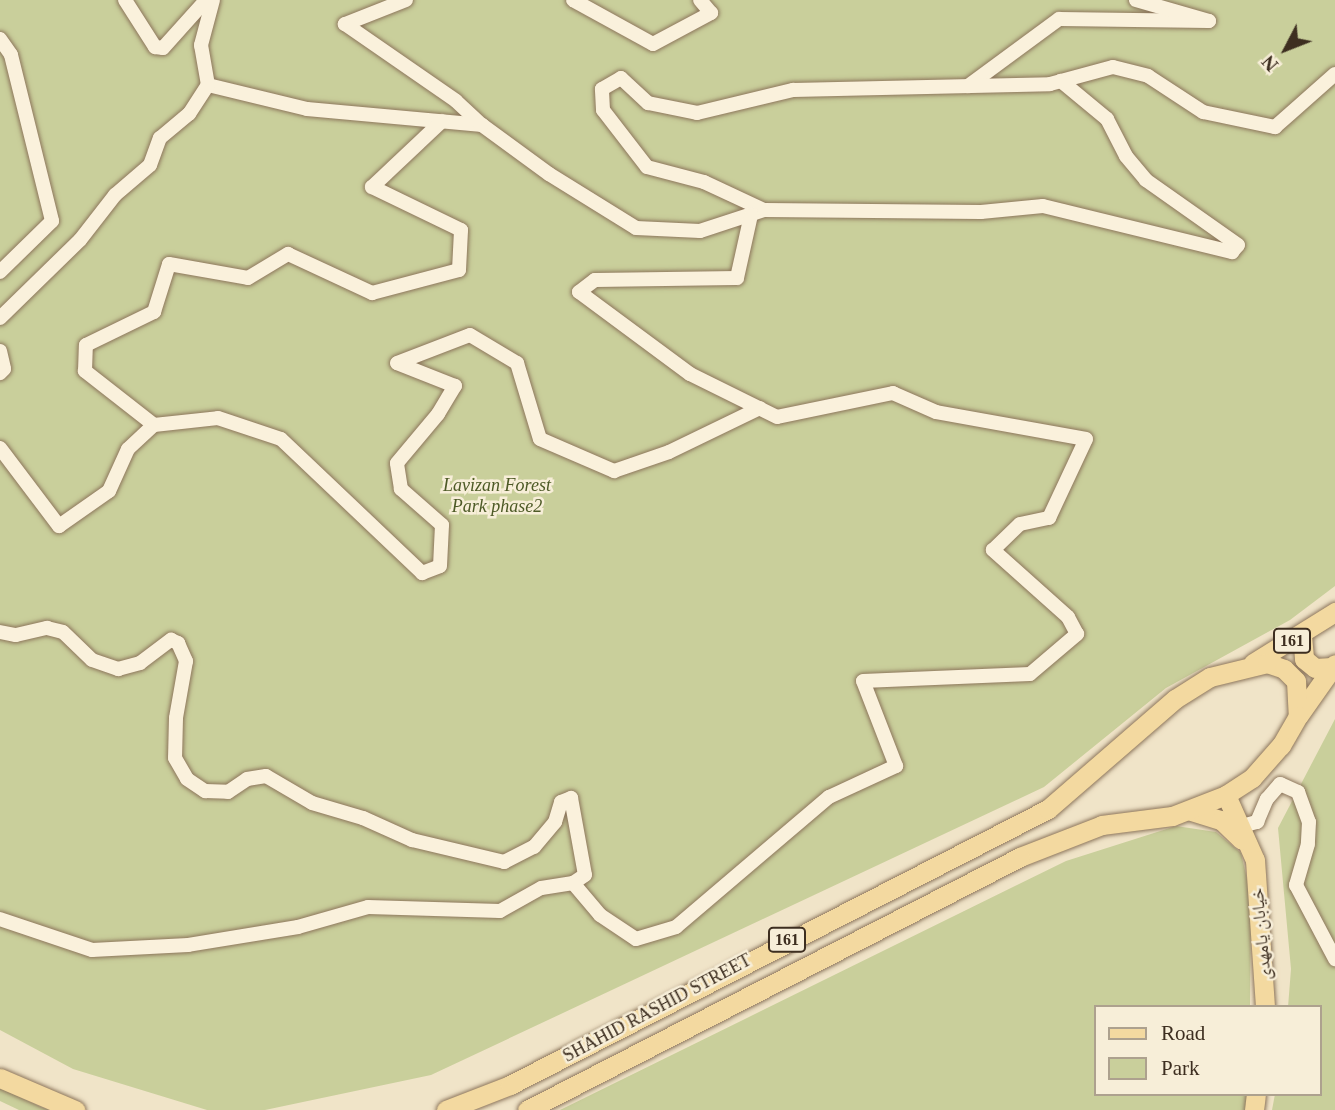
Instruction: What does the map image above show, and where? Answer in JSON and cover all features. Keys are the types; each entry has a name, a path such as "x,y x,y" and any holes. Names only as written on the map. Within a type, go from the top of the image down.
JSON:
{"main road":[{"name":"161","path":"1246,667 1302,635 1335,612"},
{"path":"1302,635 1304,659 1315,668 1333,665"},
{"path":"1246,667 1268,663 1284,669 1296,681 1298,716"},
{"name":"161","path":"1298,716 1333,665"},
{"name":"SHAHID RASHID STREET","path":"446,1110 510,1085 846,909 973,851 1048,809 1118,753 1175,699 1210,677 1246,667"},
{"name":"SHAHID RASHID STREET","path":"529,1109 1020,857 1102,825 1191,811 1226,795 1268,762 1298,716"},
{"path":"1226,795 1255,860"},
{"path":"1191,811 1221,820 1235,831 1255,860"},
{"name":"خیابان یامهدی","path":"1255,860 1265,1005"},
{"path":"0,1078 75,1110"}],"street":[{"path":"125,0 155,47 163,48 206,0"},
{"path":"0,318 80,240 115,195 150,165 160,138 189,114 208,85 201,45 213,0"},
{"path":"406,0 345,24 456,101 482,125 549,174 636,228 700,231 758,213 981,212 1043,206 1209,250 1232,251 1238,245 1146,180 1126,156 1107,119 1061,81"},
{"path":"573,0 653,44 711,13 700,0"},
{"path":"968,86 1059,19 1209,21 1136,0"},
{"path":"0,38 11,55 52,221 0,272"},
{"path":"758,213 704,182 647,167 603,110 601,89 621,78 648,103 697,113 793,90 1061,81 1114,67 1148,76 1203,112 1275,127 1335,74"},
{"path":"208,85 307,109 482,125"},
{"path":"154,425 85,371 86,345 154,312 169,264 248,278 288,254 372,293 459,270 461,230 372,187 442,121"},
{"path":"573,883 600,915 636,939 676,927 829,797 897,766 863,681 1030,674 1077,634 1068,617 993,550 1020,524 1049,518 1086,439 936,412 893,393 777,417 690,374 579,292 595,280 737,278 758,213"},
{"path":"0,448 59,526 109,491 128,449 154,425 218,418 281,439 422,573 440,566 442,525 401,489 397,463 439,414 455,386 397,363 470,335 517,363 540,439 614,471 669,452 760,408"},
{"path":"0,351 4,369 0,373"},
{"path":"0,632 16,635 47,628 62,632 92,660 117,669 140,663 171,640 178,643 186,661 175,758 187,779 205,791 228,792 247,779 266,776 312,803 363,818 412,840 503,862 534,846 555,822 561,802 571,798 585,875 573,883 541,888 500,911 368,907 237,940 115,950 92,950 0,919"},
{"path":"1242,826 1261,818 1266,799 1280,784 1298,792 1309,822 1308,844 1296,885 1335,959"}],"green space":[{"name":"Lavizan Forest Park phase2","path":"0,0 1335,0 1335,586 1290,620 1166,688 1044,787 431,1075 265,1110 207,1110 73,1069 0,1030"},
{"path":"1335,719 1335,1110 1272,1110 1275,1096 1321,1096 1321,1005 1288,1005 1291,969 1278,828"},
{"path":"1176,826 1216,832 1241,853 1251,897 1250,1005 1094,1005 1094,1096 1247,1096 1245,1110 560,1110 1066,861"},
{"path":"0,1088 49,1110 19,1110 0,1101"}]}
